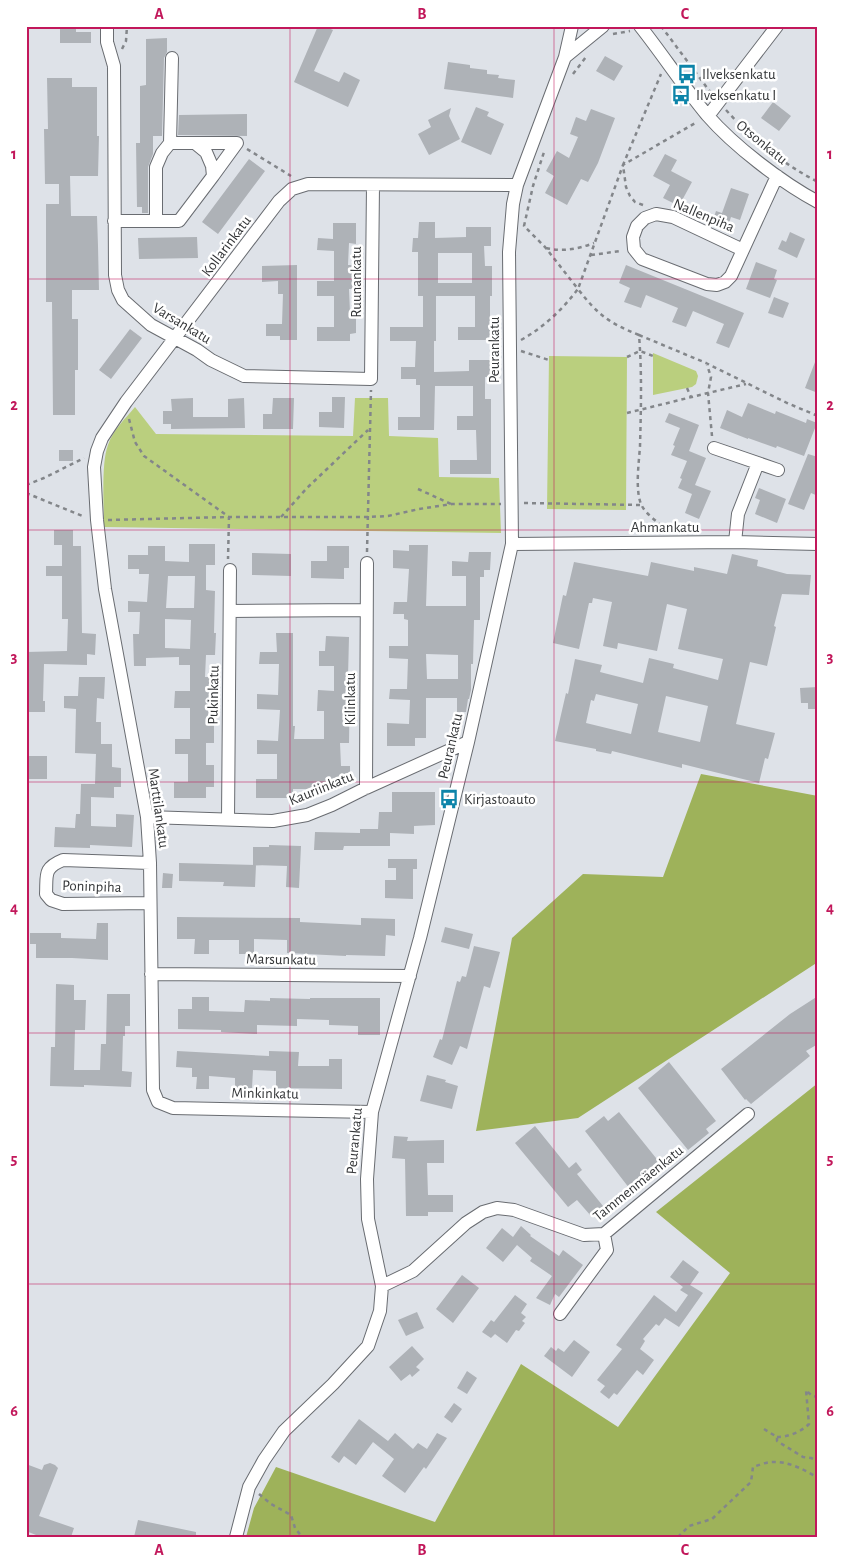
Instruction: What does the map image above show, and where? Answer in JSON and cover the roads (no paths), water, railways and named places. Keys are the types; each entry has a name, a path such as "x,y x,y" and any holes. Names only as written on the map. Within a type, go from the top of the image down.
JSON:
{"street":[{"name":"Varsankatu","path":"108,26 107,42 114,66 114,266 120,295 151,326 176,338 211,360 244,376 371,379"},
{"name":"Peurankatu","path":"236,1537 249,1488 264,1460 284,1431 333,1384 368,1346 380,1311 382,1286 368,1220 367,1179 372,1112 410,976 468,742 512,544 509,252 513,204 517,185 565,57 572,26"},
{"path":"708,116 777,26"},
{"name":"Otsonkatu","path":"641,28 708,116 724,132 777,176 818,202"},
{"path":"565,57 605,32"},
{"path":"156,221 156,167 162,152 170,143 172,58"},
{"path":"114,221 179,221 237,143 170,143"},
{"path":"195,143 206,152 212,166 213,176"},
{"name":"Nallenpiha","path":"743,250 672,217 656,214 645,218 637,226 633,237 634,249 642,259 707,284 717,285 725,282 731,276 743,250 777,176"},
{"name":"Kollarinkatu","path":"96,520 94,476 97,451 102,438 126,402 279,201 292,189 306,184 517,185"},
{"name":"Ruunankatu","path":"371,379 373,185"},
{"path":"714,448 778,470"},
{"path":"735,542 738,514 758,463"},
{"name":"Marttilankatu","path":"96,520 105,589 147,817 150,863 153,1090 158,1102"},
{"name":"Ahmankatu","path":"512,544 735,542 818,544"},
{"name":"Kilinkatu","path":"366,788 367,563"},
{"name":"Pukinkatu","path":"228,820 230,570"},
{"path":"230,611 366,610"},
{"name":"Kauriinkatu","path":"147,817 273,821 307,815 468,742"},
{"name":"Poninpiha","path":"150,863 62,860 52,865 47,874 46,894 51,900 63,904 150,903"},
{"name":"Marsunkatu","path":"151,974 410,976"},
{"name":"Minkinkatu","path":"158,1102 173,1108 372,1112"},
{"name":"Tammenmäenkatu","path":"382,1286 413,1271 466,1223 483,1212 497,1208 514,1210 584,1235 604,1234 748,1114"},
{"path":"560,1314 607,1250 604,1234"}],"place":[{"name":"Ilveksenkatu","path":"687,74"},
{"name":"Ilveksenkatu I","path":"681,95"},
{"name":"Kirjastoauto","path":"449,799"}]}
